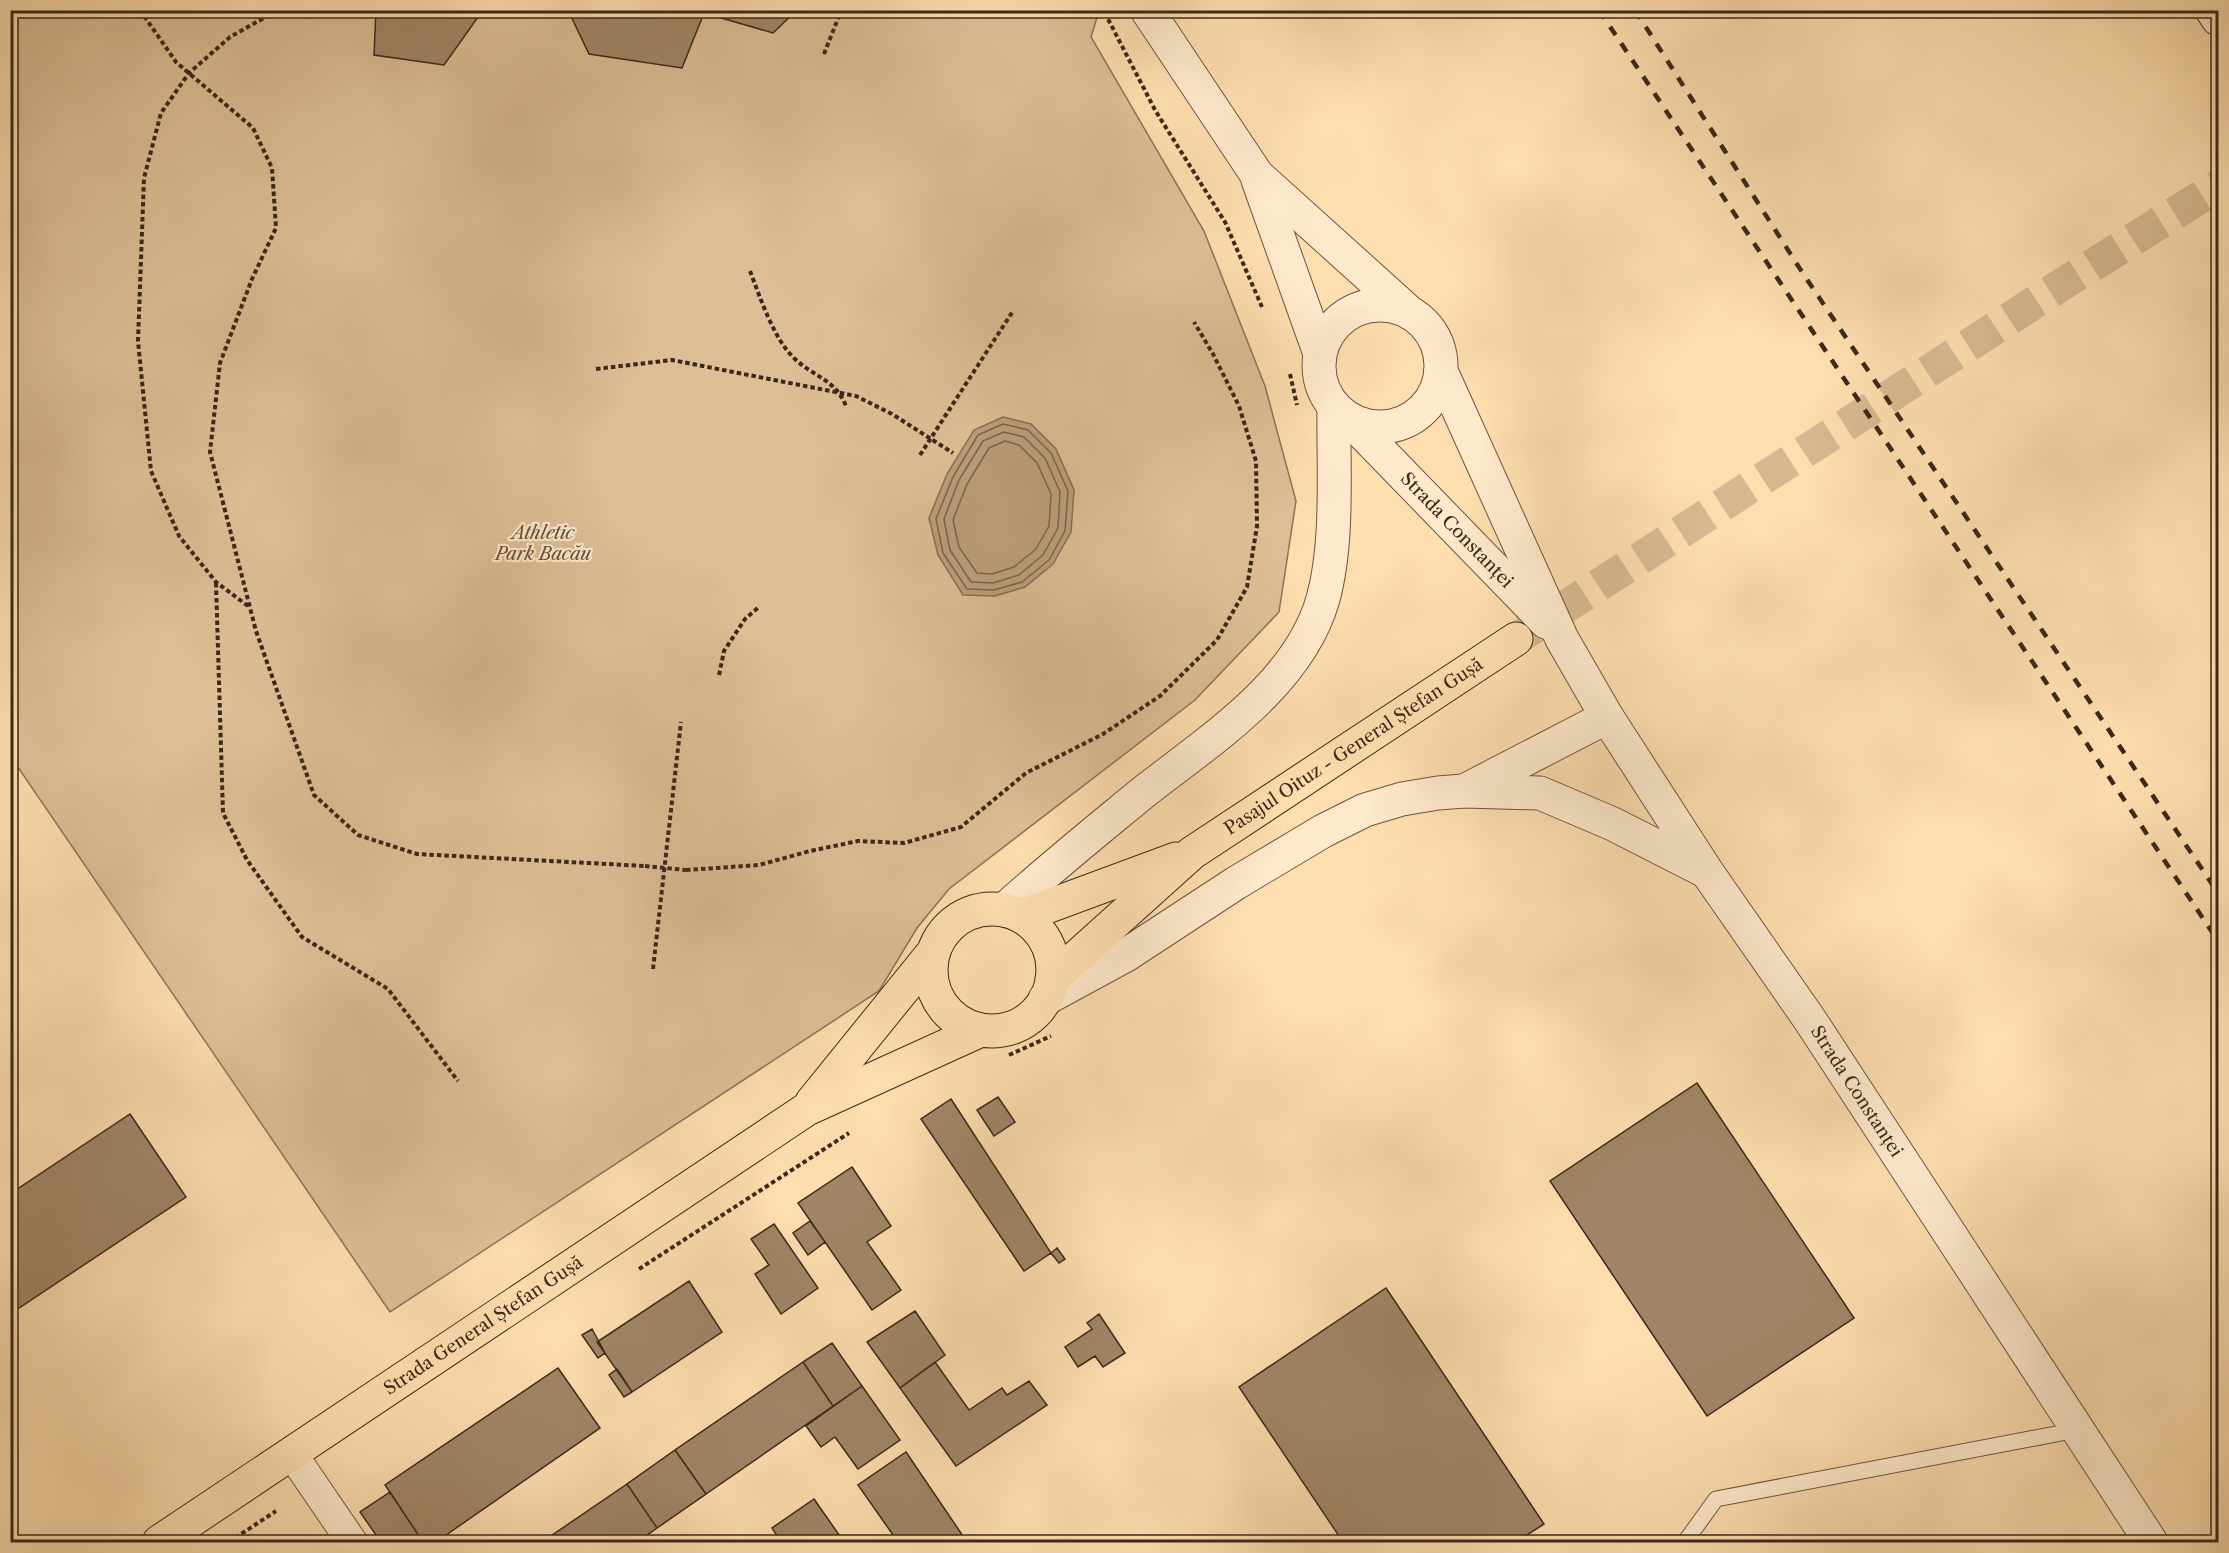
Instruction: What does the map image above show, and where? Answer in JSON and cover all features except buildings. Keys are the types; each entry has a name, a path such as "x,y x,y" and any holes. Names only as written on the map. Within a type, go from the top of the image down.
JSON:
{"main road":[{"name":"Pasajul Oituz - General Ștefan Gușă","path":"1049,989 1192,853 1516,639"},
{"name":"Pasajul Oituz - General Ștefan Gușă","path":"1013,913 1192,853"},
{"path":"985,908 1013,913 1036,927 1047,943 1052,960 1049,989 1034,1014 1018,1025 1000,1031 981,1030 962,1023 946,1011 935,994 930,975 931,955 939,938 951,924 967,914 985,908"},
{"name":"Strada General Ștefan Gușă","path":"807,1108 931,955"},
{"name":"Strada General Ștefan Gușă","path":"159,1542 807,1108 981,1030"}],"street":[{"path":"1147,10 1257,175 1427,326 1438,344 1442,371 1437,391 1426,408 1410,420 1391,427 1371,427 1342,414 1324,395 1318,374 1319,351 1257,175"},
{"path":"2212,10 2218,20"},
{"path":"1319,351 1329,330 1351,311 1367,306 1389,305 1410,313"},
{"name":"Strada Constanței","path":"1442,371 1562,639 1607,717 1707,872 1810,1020 2151,1542"},
{"path":"1013,913 1069,853 1262,698 1301,650 1323,599 1330,553 1342,414"},
{"name":"Strada Constanței","path":"1342,414 1562,639"},
{"path":"1464,791 1607,717"},
{"path":"1049,989 1126,955 1236,883 1334,826 1365,810 1402,799 1464,791 1540,793 1613,824 1707,872"},
{"path":"292,1454 352,1542"}],"lane":[{"path":"1685,1542 1716,1498 2077,1430"}],"path":[{"path":"140,10 176,62 253,128 272,168 276,228 252,279 220,363 210,452 249,606 293,740 314,795 358,835 417,854 686,870 759,865 858,841 904,843 961,827 1026,773 1103,734 1160,696 1217,640 1247,587 1257,526 1256,462 1239,406 1194,322"},
{"path":"249,606 216,582 178,536 151,471 138,341 144,178 161,113 189,73 231,37 278,10"},
{"path":"824,54 839,16 839,10"},
{"path":"1116,10 1107,17 1155,110 1225,222 1266,317"},
{"path":"750,271 774,328 794,358 830,382 841,393 846,406"},
{"path":"920,455 1013,311"},
{"path":"596,369 672,360 856,396 892,414 953,453"},
{"path":"1289,370 1299,414"},
{"path":"216,582 223,813 247,860 302,937 388,989 458,1081"},
{"path":"719,675 724,651 745,619 760,606"},
{"path":"653,969 681,722"},
{"path":"1002,1058 1053,1035"},
{"path":"631,1273 849,1132"},
{"path":"229,1542 314,1486"}],"green space":[{"name":"Athletic Park Bacău","path":"17,10 1099,11 1091,37 1204,231 1265,386 1296,501 1279,612 1195,700 949,889 917,928 879,991 390,1312 11,757 10,15"}],"water":[{"path":"1003,417 1031,424 1056,449 1074,490 1071,532 1053,564 1025,587 995,596 963,595 938,555 929,518 947,474 974,430"}],"tunnel":[{"path":"1516,639 2218,186"}],"railway":[{"path":"1599,10 2218,941"},
{"path":"1635,10 1802,272 2218,893"}]}
